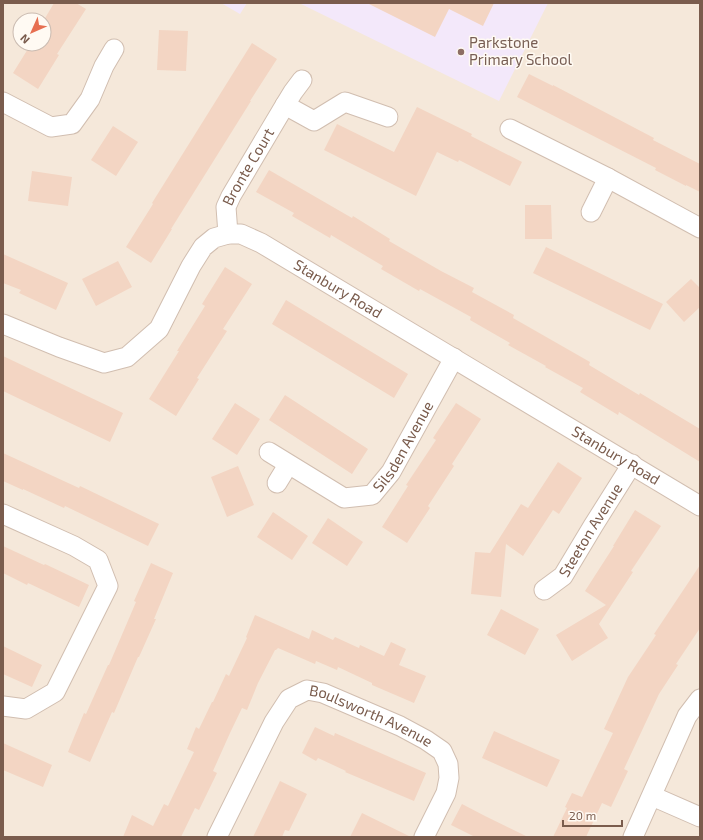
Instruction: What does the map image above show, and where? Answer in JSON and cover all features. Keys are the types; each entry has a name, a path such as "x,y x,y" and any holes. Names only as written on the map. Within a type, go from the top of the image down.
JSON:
{"street":[{"path":"3,102 50,127 72,124 90,99 104,66 114,49"},
{"name":"Bronte Court","path":"228,234 226,207 231,196 292,92 302,80"},
{"path":"285,105 314,121 345,102 388,117"},
{"path":"510,129 608,178 700,228"},
{"path":"591,212 608,178"},
{"path":"3,324 59,347 104,363 127,356 159,329 191,266 203,247 214,238 228,234"},
{"name":"Stanbury Road","path":"228,234 241,234 261,243 700,506"},
{"name":"Silsden Avenue","path":"269,452 344,498 372,495 390,472 454,358"},
{"name":"Steeton Avenue","path":"544,590 563,576 632,464"},
{"path":"277,483 288,465"},
{"path":"3,514 74,546 98,560 108,586 55,692 26,709 3,706"},
{"name":"Boulsworth Avenue","path":"218,837 274,722 289,699 307,690 323,693 400,726 426,740 442,752 448,764 449,778 446,793 424,837"},
{"path":"633,837 686,716 700,699"},
{"path":"652,796 700,818"}],"shaded area":[{"path":"3,3 700,3 700,837 3,837"},
{"path":"221,3 247,3 240,14"},
{"name":"Parkstone Primary School","path":"299,3 548,3 499,101"}],"building":[{"path":"54,3 76,3 86,9 57,54 59,55 38,89 13,73 26,52 52,52 52,12 49,12"},
{"name":"Parkstone Primary School","path":"367,3 494,3 483,26 449,9 435,37"},
{"path":"159,30 188,31 186,71 157,70"},
{"path":"252,43 277,59 151,263 126,247"},
{"path":"529,74 654,138 653,140 700,164 700,192 655,170 656,168 517,97"},
{"path":"417,107 472,134 471,136 522,162 510,186 459,160 458,162 437,152 416,196 324,150 337,124 394,152"},
{"path":"113,126 138,142 116,176 91,160"},
{"path":"269,170 352,218 353,216 390,239 389,241 474,288 472,292 514,315 513,318 590,362 589,365 639,395 640,393 700,429 700,462 619,412 618,415 580,392 583,388 508,345 510,343 470,320 471,317 420,289 419,291 381,269 383,266 331,235 330,238 292,216 294,213 256,192"},
{"path":"32,171 72,177 68,206 28,201"},
{"path":"525,205 551,205 552,239 525,239"},
{"path":"546,247 663,304 650,330 533,273"},
{"path":"3,254 68,283 56,310 19,293 21,290 3,283"},
{"path":"118,261 132,287 96,306 82,279"},
{"path":"225,267 252,284 223,329 227,331 197,378 199,379 176,416 149,399 205,306 202,304"},
{"path":"691,279 700,288 700,307 684,322 666,302"},
{"path":"286,300 408,374 394,398 272,324"},
{"path":"3,356 123,413 110,442 3,391"},
{"path":"285,395 368,449 352,474 269,420"},
{"path":"235,403 260,419 237,455 212,439"},
{"path":"456,403 481,419 452,464 454,466 428,506 430,508 407,543 382,527 408,486 406,485 436,440 433,438"},
{"path":"3,453 79,488 80,486 159,524 148,546 65,506 64,508 3,481"},
{"path":"558,462 582,478 559,514 553,510 523,556 506,544 501,597 471,594 475,552 490,553 521,504 528,508"},
{"path":"238,466 254,505 227,517 211,477"},
{"path":"635,510 661,526 631,571 633,572 599,624 608,638 572,661 556,635 606,605 585,591"},
{"path":"273,512 308,536 292,560 257,537"},
{"path":"328,518 363,542 347,566 312,543"},
{"path":"3,546 89,585 79,607 3,573"},
{"path":"151,563 173,573 154,619 156,619 114,713 112,712 90,762 68,752 84,713 86,714 109,665 136,602 134,601"},
{"path":"700,565 700,628 676,664 678,665 659,694 624,769 628,771 611,807 602,803 586,837 553,837 567,808 565,807 572,793 582,797 613,733 604,729 628,677 656,635 654,634"},
{"path":"501,609 539,629 525,655 487,635"},
{"path":"255,615 309,639 312,630 333,640 335,637 359,648 360,645 384,656 391,642 406,649 399,665 426,676 414,703 372,685 372,683 338,667 337,670 316,661 315,664 278,648 275,650 258,683 247,710 242,708 213,771 217,773 199,810 195,808 181,837 123,837 132,815 153,826 164,804 168,806 194,752 187,749 196,727 199,729 226,674 229,676 247,638 246,637"},
{"path":"3,646 42,665 32,687 3,674"},
{"path":"315,727 334,736 335,733 426,773 414,801 345,772 346,771 318,758 316,761 302,753"},
{"path":"494,731 560,760 547,787 482,758"},
{"path":"3,743 52,765 43,787 3,770"},
{"path":"280,781 307,794 289,831 285,830 282,837 253,837"},
{"path":"462,804 528,837 475,837 451,825"},
{"path":"362,813 411,837 350,837"}],"place":[{"name":"Parkstone Primary School","path":"461,52"}]}
